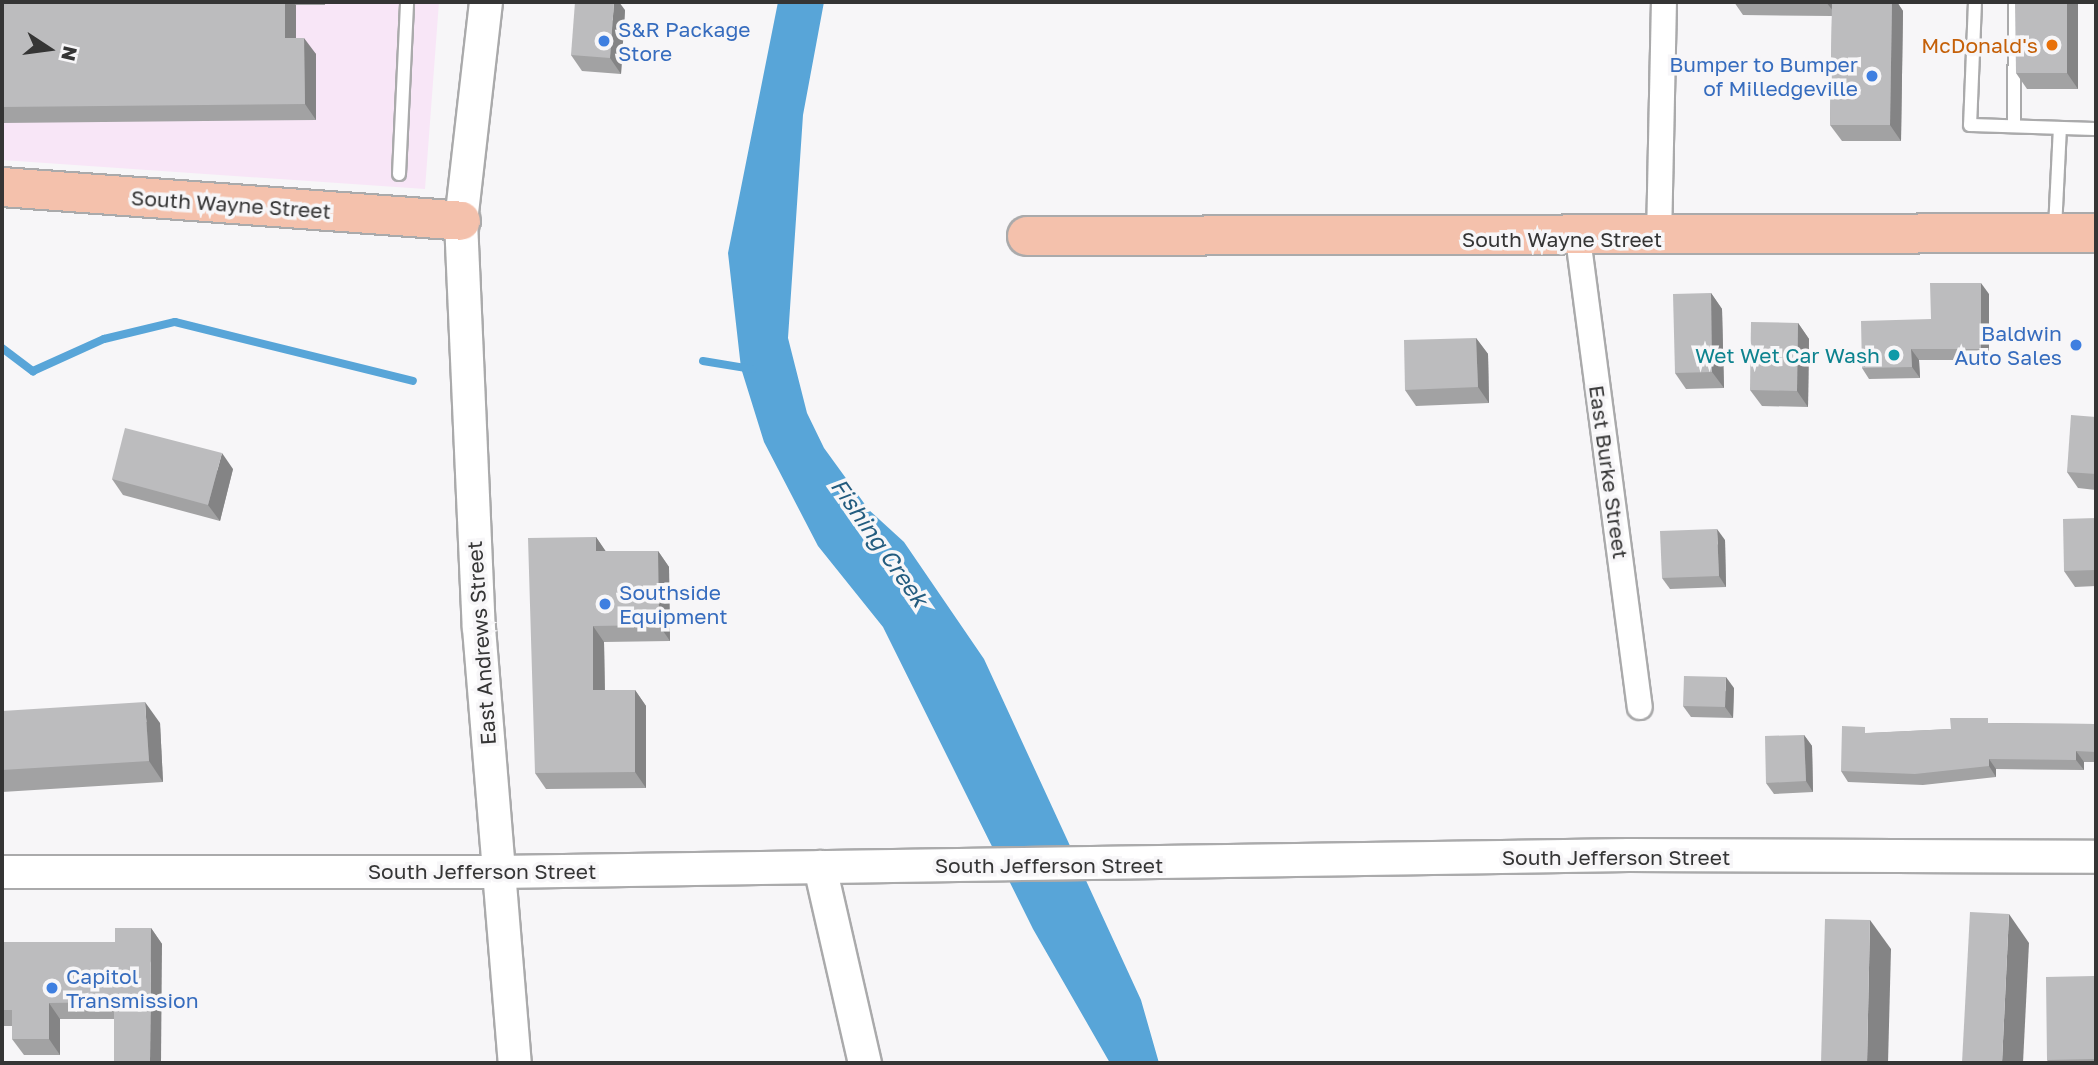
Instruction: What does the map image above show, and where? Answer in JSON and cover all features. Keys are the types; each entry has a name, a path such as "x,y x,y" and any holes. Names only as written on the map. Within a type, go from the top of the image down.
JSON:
{"main road":[{"name":"South Wayne Street","path":"2,187 461,221"},
{"name":"South Wayne Street","path":"1027,236 1659,239 2096,233"}],"street":[{"name":"East Andrews Street","path":"486,2 461,221 497,872 515,1063"},
{"path":"1659,239 1664,2"},
{"name":"East Burke Street","path":"1577,238 1640,707"},
{"name":"South Jefferson Street","path":"2,872 497,872 1212,864 1629,855 2096,857"},
{"path":"820,867 865,1063"}],"lane":[{"path":"399,174 407,2"},
{"path":"1975,2 1970,125 2096,129"},
{"path":"2014,127 2015,2"},
{"path":"2055,233 2060,128"}],"shaded area":[{"path":"2,2 439,2 425,189 2,160"}],"water":[{"name":"Fishing Creek","path":"778,2 824,2 803,115 788,338 807,413 824,448 869,510 904,542 984,659 1141,1000 1159,1063 1110,1063 1033,929 883,627 818,546 764,442 741,368 728,253"}],"building":[{"path":"2,2 285,2 285,38 304,38 305,104 2,107"},
{"path":"575,2 614,2 610,58 571,55"},
{"name":"Bumper to Bumper of Milledgeville","path":"1832,2 1892,2 1890,125 1830,125"},
{"name":"McDonald's","path":"2015,2 2067,2 2067,73 2016,73"},
{"path":"1930,283 1981,283 1981,349 1911,349 1912,367 1862,368 1861,321 1931,319"},
{"path":"1711,293 1712,372 1675,373 1673,294"},
{"path":"1751,322 1798,323 1797,391 1750,390"},
{"path":"1476,338 1478,387 1405,390 1404,340"},
{"path":"2071,415 2096,417 2096,474 2067,472"},
{"path":"125,428 222,453 208,505 112,479"},
{"path":"2096,518 2096,570 2064,571 2063,519"},
{"path":"1717,529 1719,576 1662,578 1660,531"},
{"path":"596,537 596,551 658,551 659,625 593,626 593,690 635,690 635,772 535,773 528,538"},
{"path":"1684,676 1726,677 1725,707 1683,706"},
{"path":"145,702 149,761 2,770 2,711"},
{"path":"1950,718 1988,718 1988,723 2096,724 2096,752 2076,751 2076,760 1989,759 1989,766 1915,774 1841,771 1842,726 1865,727 1865,733 1951,729"},
{"path":"1804,735 1806,781 1766,783 1765,736"},
{"path":"1970,912 2009,914 2002,1063 1962,1063"},
{"path":"1825,919 1870,920 1867,1063 1821,1063"},
{"path":"115,928 151,928 150,1063 114,1063 114,1002 49,1003 49,1039 12,1039 12,1010 2,1010 2,942 115,942"},
{"path":"2094,976 2095,1059 2047,1060 2046,977"}],"waterway":[{"path":"2,348 33,371 104,339 175,322 413,381"},
{"path":"703,361 752,369"}],"place":[{"name":"S&R Package Store","path":"604,41"},
{"name":"McDonald's","path":"2052,45"},
{"name":"Bumper to Bumper of Milledgeville","path":"1872,76"},
{"name":"Baldwin Auto Sales","path":"2076,345"},
{"name":"Wet Wet Car Wash","path":"1894,355"},
{"name":"Southside Equipment","path":"605,604"},
{"name":"Capitol Transmission","path":"52,988"}]}
